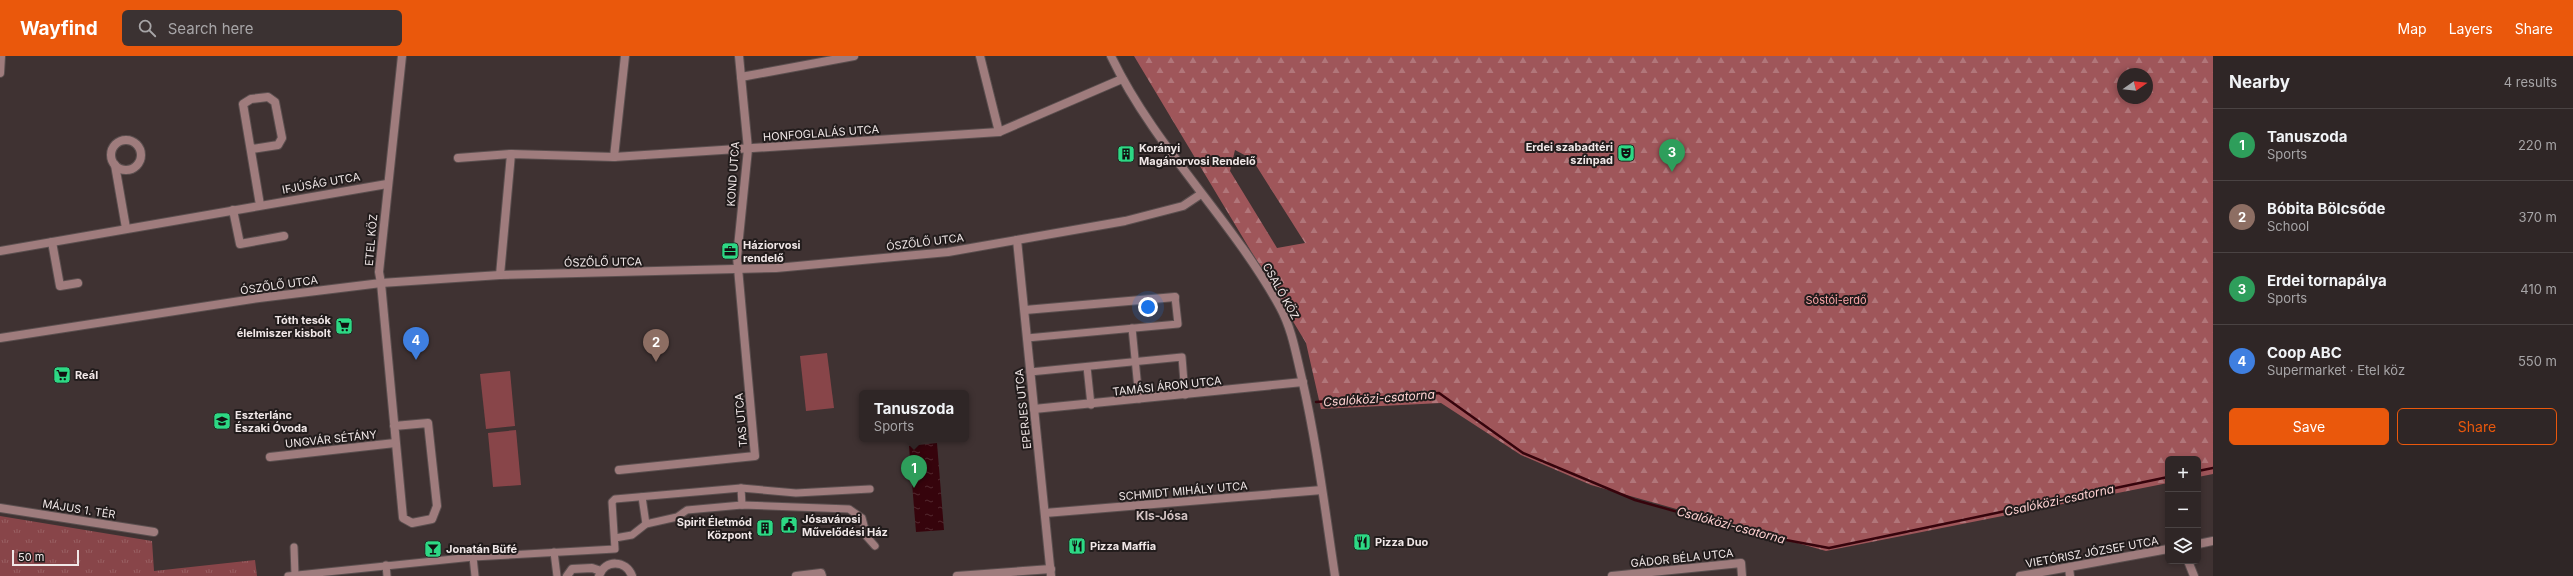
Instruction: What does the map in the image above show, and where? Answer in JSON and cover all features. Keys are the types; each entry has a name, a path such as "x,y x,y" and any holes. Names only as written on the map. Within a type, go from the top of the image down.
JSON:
{"street":[{"path":"0,73 1,56"},
{"name":"ETEL KÖZ","path":"394,426 428,423 437,506 432,519 412,523 403,518 395,443 381,283 379,272 387,184 402,56"},
{"path":"614,158 624,56"},
{"name":"KOND UTCA","path":"738,269 737,257 748,149 739,56"},
{"path":"741,77 854,56"},
{"path":"980,56 998,132"},
{"name":"CSALÓ KÖZ","path":"1111,56 1122,80 1164,146 1249,256 1280,308 1289,328 1303,382 1335,576"},
{"name":"HONFOGLALÁS UTCA","path":"458,158 511,154 614,158 998,132 1122,80"},
{"path":"252,150 278,144 282,138 275,102 268,97 252,99 243,104 252,150 260,205"},
{"path":"500,275 511,154"},
{"path":"115,165 126,228"},
{"name":"IFJÚSÁG UTCA","path":"0,251 387,184"},
{"name":"ÓSZŐLŐ UTCA","path":"0,338 259,298 381,283 500,275 738,269 864,261 948,252 1125,222 1183,206 1202,194"},
{"path":"234,210 240,244 284,236"},
{"name":"EPERJES UTCA","path":"1017,240 1051,572"},
{"path":"52,242 60,286 78,283"},
{"name":"TAS UTCA","path":"619,470 755,456 738,269"},
{"path":"1025,310 1175,297 1178,324 1027,338"},
{"path":"1132,328 1139,399"},
{"path":"1030,372 1182,357 1185,395"},
{"path":"1088,367 1091,405"},
{"name":"TAMÁSI ÁRON UTCA","path":"1034,409 1091,405 1303,382"},
{"name":"UNGVÁR SÉTÁNY","path":"270,456 395,443"},
{"path":"740,488 742,505"},
{"path":"294,546 292,576 473,557 615,549 612,502 615,499 740,488 796,493 870,489"},
{"name":"SCHMIDT MIHÁLY UTCA","path":"1045,513 1322,490"},
{"path":"642,497 646,524"},
{"path":"615,538 632,535 646,524 678,517 687,510 742,505 849,509 862,518 867,537 876,546"},
{"name":"MÁJUS 1. TÉR","path":"0,508 154,532"},
{"path":"2201,543 2213,541"},
{"name":"VIETÓRISZ JÓZSEF UTCA","path":"2020,576 2069,572 2165,550"},
{"path":"554,552 557,576"},
{"path":"473,557 475,576"},
{"path":"567,576 572,569 584,568 600,574 608,565 616,563 624,565 632,576"},
{"name":"GÁDOR BÉLA UTCA","path":"1612,576 1741,563 1742,576"},
{"path":"2189,564 2194,576"},
{"path":"386,565 387,576"},
{"path":"957,576 1051,572"},
{"path":"796,576 821,573 822,576"}],"green space":[{"name":"Sóstói-erdő","path":"1134,56 2213,56 2213,474 2201,476 2201,456 2165,456 2165,484 1826,551 1591,485 1521,455 1441,403 1321,409 1306,343","holes":["1235,150 1252,159 1305,243 1277,248 1230,171"]},
{"path":"827,353 834,408 806,411 800,356"},
{"path":"510,371 515,426 486,429 480,374"},
{"path":"516,430 521,485 493,487 488,433"},
{"path":"0,516 152,541 154,571 255,560 257,576 0,576"}],"water":[{"path":"937,443 944,530 916,532 909,446"}],"waterway":[{"name":"Csalóközi-csatorna","path":"1316,402 1439,393 1523,453 1635,500 1764,536 1829,548 2165,478"},
{"name":"Csalóközi-csatorna","path":"2201,470 2213,468"}],"place":[{"name":"Erdei szabadtéri színpad","path":"1626,153"},
{"name":"Korányi Magánorvosi Rendelő","path":"1126,154"},
{"name":"Erdei tornapálya","path":"1672,172"},
{"name":"Háziorvosi rendelő","path":"730,251"},
{"name":"Tóth tesók élelmiszer kisbolt","path":"344,326"},
{"name":"Coop ABC","path":"416,360"},
{"name":"Bóbita Bölcsőde","path":"656,362"},
{"name":"Reál","path":"62,375"},
{"name":"Eszterlánc Északi Óvoda","path":"222,421"},
{"name":"Tanuszoda","path":"914,488"},
{"name":"Jósavárosi Művelődési Ház","path":"789,525"},
{"name":"Spirit Életmód Központ","path":"765,528"},
{"name":"Pizza Duo","path":"1362,542"},
{"name":"Pizza Maffia","path":"1077,546"},
{"name":"Jonatán Büfé","path":"433,549"}],"district":[{"name":"KIs-Jósa","path":"1162,515"}]}
